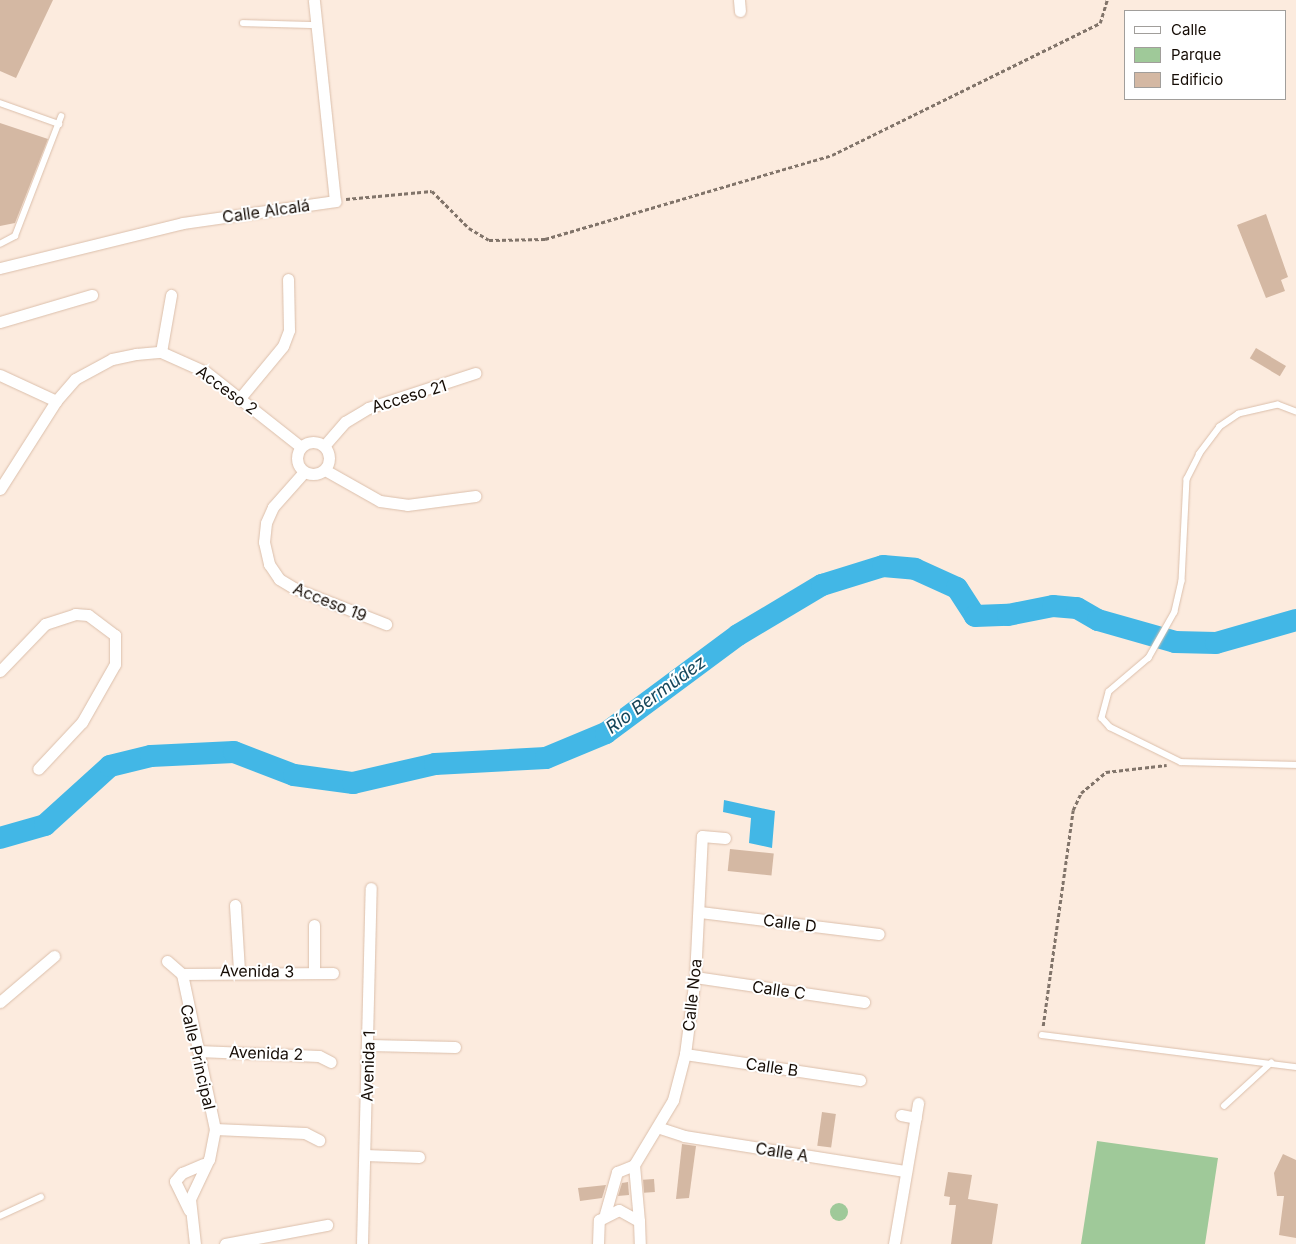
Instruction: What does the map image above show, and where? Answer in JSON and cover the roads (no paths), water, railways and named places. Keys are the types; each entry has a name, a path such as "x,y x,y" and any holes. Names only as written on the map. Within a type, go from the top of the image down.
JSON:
{"street":[{"path":"314,0 316,25"},
{"name":"Calle Alcalá","path":"0,268 183,222 335,201 316,25"},
{"path":"240,398 283,346 288,330 288,280"},
{"path":"0,322 92,295"},
{"path":"0,490 56,401 90,368 112,358 161,352 171,295"},
{"name":"Acceso 2","path":"161,352 206,372 301,447"},
{"name":"Acceso 21","path":"324,446 345,422 368,408 476,373"},
{"path":"0,375 56,401"},
{"path":"310,442 324,446 330,460 325,470 315,474 304,472 297,458 301,447 310,442"},
{"path":"325,470 380,501 407,504 475,496"},
{"name":"Acceso 19","path":"304,472 273,507 266,523 264,542 269,564 294,588 386,624"},
{"path":"0,671 45,624 75,614 88,615 115,635 115,664 82,722 38,769"},
{"name":"Calle Noa","path":"604,1214 617,1172 634,1165 660,1128 673,1100 685,1054 695,977 700,912 702,836 725,838"},
{"name":"Avenida 1","path":"362,1244 369,1045 371,888"},
{"path":"235,905 239,970"},
{"name":"Calle D","path":"700,912 879,934"},
{"path":"314,925 314,972"},
{"path":"0,1002 54,956"},
{"path":"167,961 182,974"},
{"name":"Avenida 3","path":"182,974 239,970 333,973"},
{"name":"Calle Principal","path":"182,974 215,1129 209,1159 193,1187 189,1210"},
{"name":"Calle C","path":"695,977 864,1002"},
{"path":"369,1045 455,1047"},
{"name":"Avenida 2","path":"198,1051 320,1056 331,1062"},
{"name":"Calle B","path":"685,1054 860,1080"},
{"path":"894,1244 918,1103"},
{"path":"901,1116 916,1118"},
{"name":"Calle A","path":"660,1128 684,1136 906,1172"},
{"path":"215,1129 305,1133 320,1140"},
{"path":"365,1155 419,1157"},
{"name":"Calle Principal","path":"196,1244 189,1210 175,1187 177,1176 209,1159"},
{"path":"634,1165 642,1241"},
{"path":"598,1244 596,1227 604,1214 619,1210 639,1221"},
{"path":"225,1244 327,1225"}],"lane":[{"path":"243,23 316,25"},
{"path":"0,103 59,124"},
{"path":"0,244 15,236 61,117"},
{"path":"1296,412 1278,405 1239,414 1220,427 1200,454 1187,479 1182,581 1175,612 1149,658 1109,692 1102,718 1110,727 1181,762 1296,766"},
{"path":"1042,1035 1296,1067"},
{"path":"1224,1106 1271,1063"},
{"path":"0,1216 41,1197"}],"water":[{"path":"724,800 775,811 772,848 749,843 751,818 723,812"}],"waterway":[{"name":"Río Bermúdez","path":"0,838 45,825 110,766 151,756 234,752 294,775 353,783 435,764 546,758 606,733 738,635 822,585 883,566 915,569 957,588 975,616 1008,615 1053,606 1077,608 1098,620 1175,642 1216,643 1296,620"}]}
